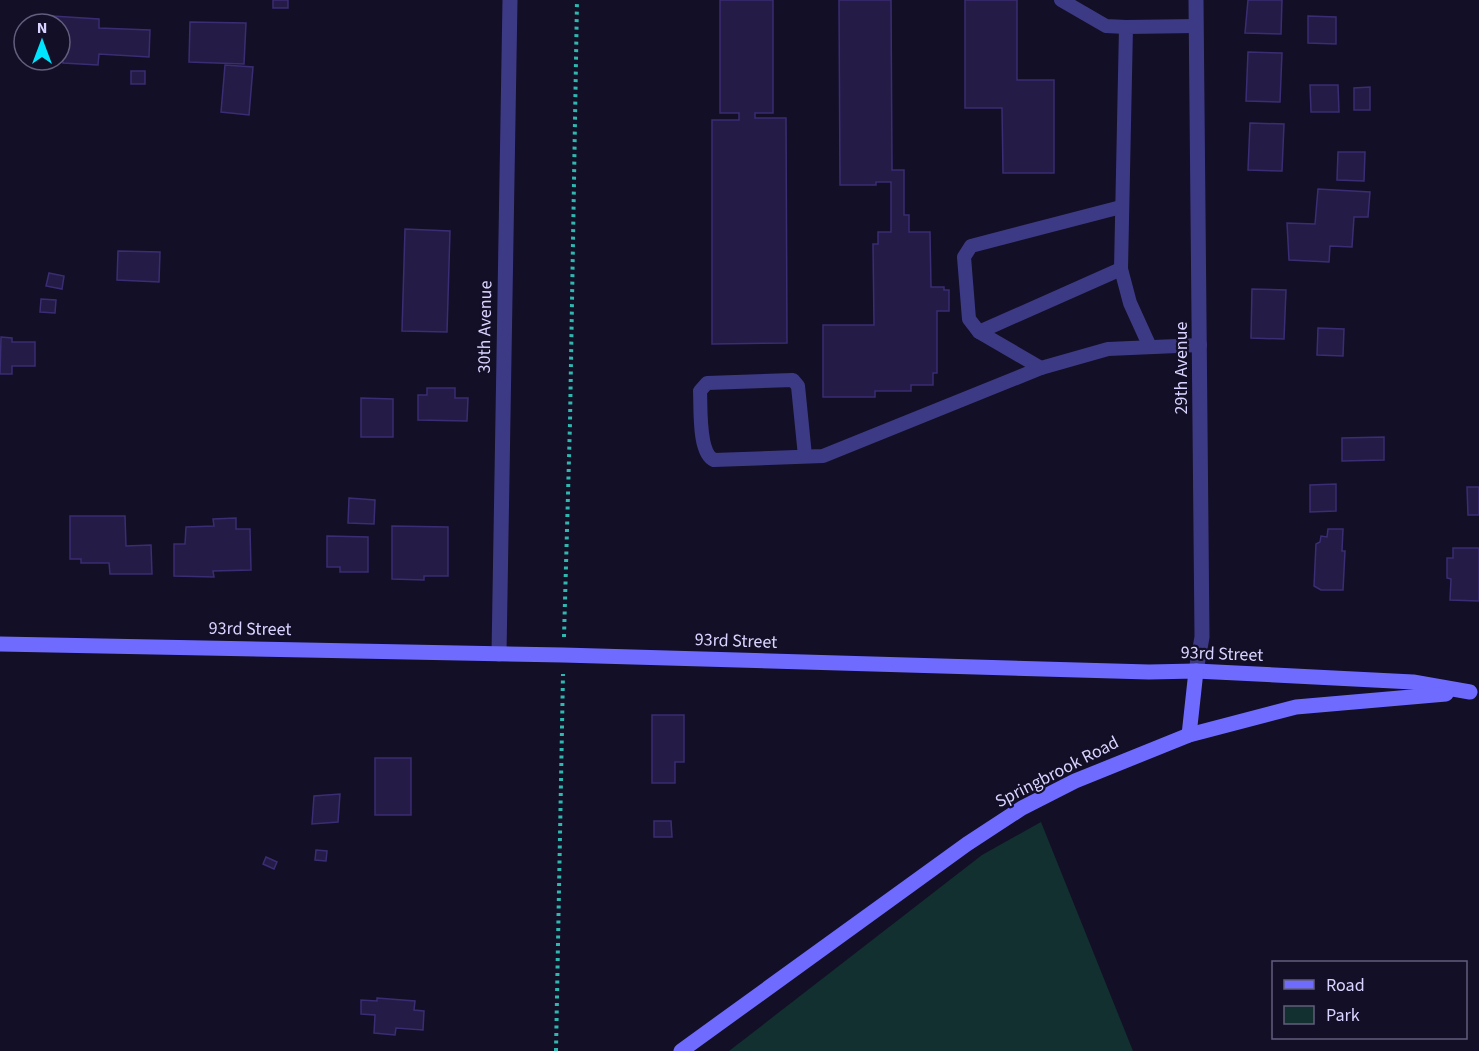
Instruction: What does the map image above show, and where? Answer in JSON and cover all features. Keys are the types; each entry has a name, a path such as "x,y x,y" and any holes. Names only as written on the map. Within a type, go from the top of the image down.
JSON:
{"street":[{"name":"30th Avenue","path":"499,654 510,0"},
{"name":"29th Avenue","path":"1189,735 1202,637 1196,0"},
{"name":"93rd Street","path":"0,644 499,654 1149,672 1196,671 1413,682 1475,692"},
{"name":"Springbrook Road","path":"681,1051 851,926 1022,808 1130,757 1189,735 1296,707 1475,692"}],"lane":[{"path":"1060,0 1106,26 1196,26"},
{"path":"1126,27 1121,269 1130,303 1150,347"},
{"path":"1041,368 979,332 969,319 964,257 971,246 1121,207"},
{"path":"979,332 1121,269"},
{"path":"805,456 798,386 793,380 707,383 700,391 704,450 710,458 823,456 1041,368 1108,349 1200,345"}],"path":[{"path":"564,638 577,0"},
{"path":"556,1051 563,667"}],"green space":[{"path":"1041,822 1133,1051 729,1051 982,855"}],"building":[{"path":"273,0 288,0 288,8 273,8"},
{"path":"720,0 773,0 773,113 755,113 755,118 786,118 787,343 712,344 712,120 739,120 739,113 720,113"},
{"path":"839,0 891,0 892,170 904,170 904,215 909,215 909,232 930,232 931,287 944,287 944,290 949,290 949,311 937,311 937,373 933,373 933,385 911,385 911,391 875,391 875,397 823,397 823,325 874,325 873,244 878,244 878,232 891,232 891,182 876,182 876,185 840,185"},
{"path":"965,0 1017,0 1017,80 1054,80 1054,173 1003,173 1002,108 965,108"},
{"path":"1248,0 1282,0 1281,34 1245,33"},
{"path":"1308,16 1336,17 1336,44 1308,43"},
{"path":"72,17 99,19 99,28 150,30 149,57 99,54 98,65 72,64"},
{"path":"190,22 246,23 244,64 189,62"},
{"path":"1248,52 1282,53 1280,102 1246,101"},
{"path":"225,65 253,67 249,115 221,112"},
{"path":"131,71 145,71 145,84 131,84"},
{"path":"1310,85 1338,85 1339,112 1311,112"},
{"path":"1370,87 1370,110 1354,110 1354,88"},
{"path":"1250,123 1284,124 1282,171 1248,170"},
{"path":"1338,152 1365,152 1364,181 1337,180"},
{"path":"1318,189 1370,192 1368,217 1354,217 1352,247 1330,246 1329,262 1289,260 1287,223 1315,224"},
{"path":"405,229 450,231 447,332 402,331"},
{"path":"118,251 160,252 159,282 117,280"},
{"path":"49,273 64,276 62,289 46,286"},
{"path":"1252,289 1286,290 1284,339 1251,338"},
{"path":"41,299 56,300 55,313 40,312"},
{"path":"1318,328 1344,329 1343,356 1317,355"},
{"path":"1,337 12,338 12,342 35,342 35,366 12,366 12,374 0,374"},
{"path":"427,388 455,388 455,398 468,398 467,421 418,420 418,395 427,395"},
{"path":"361,398 393,399 393,437 361,437"},
{"path":"1384,437 1384,460 1342,461 1342,438"},
{"path":"1336,484 1336,511 1310,512 1310,485"},
{"path":"1467,487 1479,487 1479,515 1468,515"},
{"path":"349,498 375,500 374,524 348,523"},
{"path":"70,516 125,516 126,546 151,545 152,574 110,574 109,563 81,563 81,559 70,559"},
{"path":"236,518 236,529 250,529 251,570 213,571 214,577 174,576 174,544 185,544 186,527 214,526 213,519"},
{"path":"392,526 448,527 448,576 424,576 424,580 392,579"},
{"path":"1328,529 1343,529 1342,551 1345,551 1343,590 1321,590 1314,586 1316,544 1320,542 1321,536 1327,537"},
{"path":"327,536 368,537 368,572 340,572 340,567 327,567"},
{"path":"1453,548 1479,548 1479,601 1450,600 1451,579 1447,578 1447,558 1453,558"},
{"path":"652,715 684,715 684,762 675,762 675,783 652,783"},
{"path":"375,758 411,758 411,815 375,815"},
{"path":"340,794 338,822 312,824 314,796"},
{"path":"654,821 671,821 672,837 654,837"},
{"path":"316,850 327,851 326,861 315,860"},
{"path":"266,857 277,862 274,869 263,864"},
{"path":"377,998 415,1001 414,1010 424,1011 423,1030 396,1028 395,1035 374,1033 375,1015 361,1014 361,1000 377,1001"}]}
